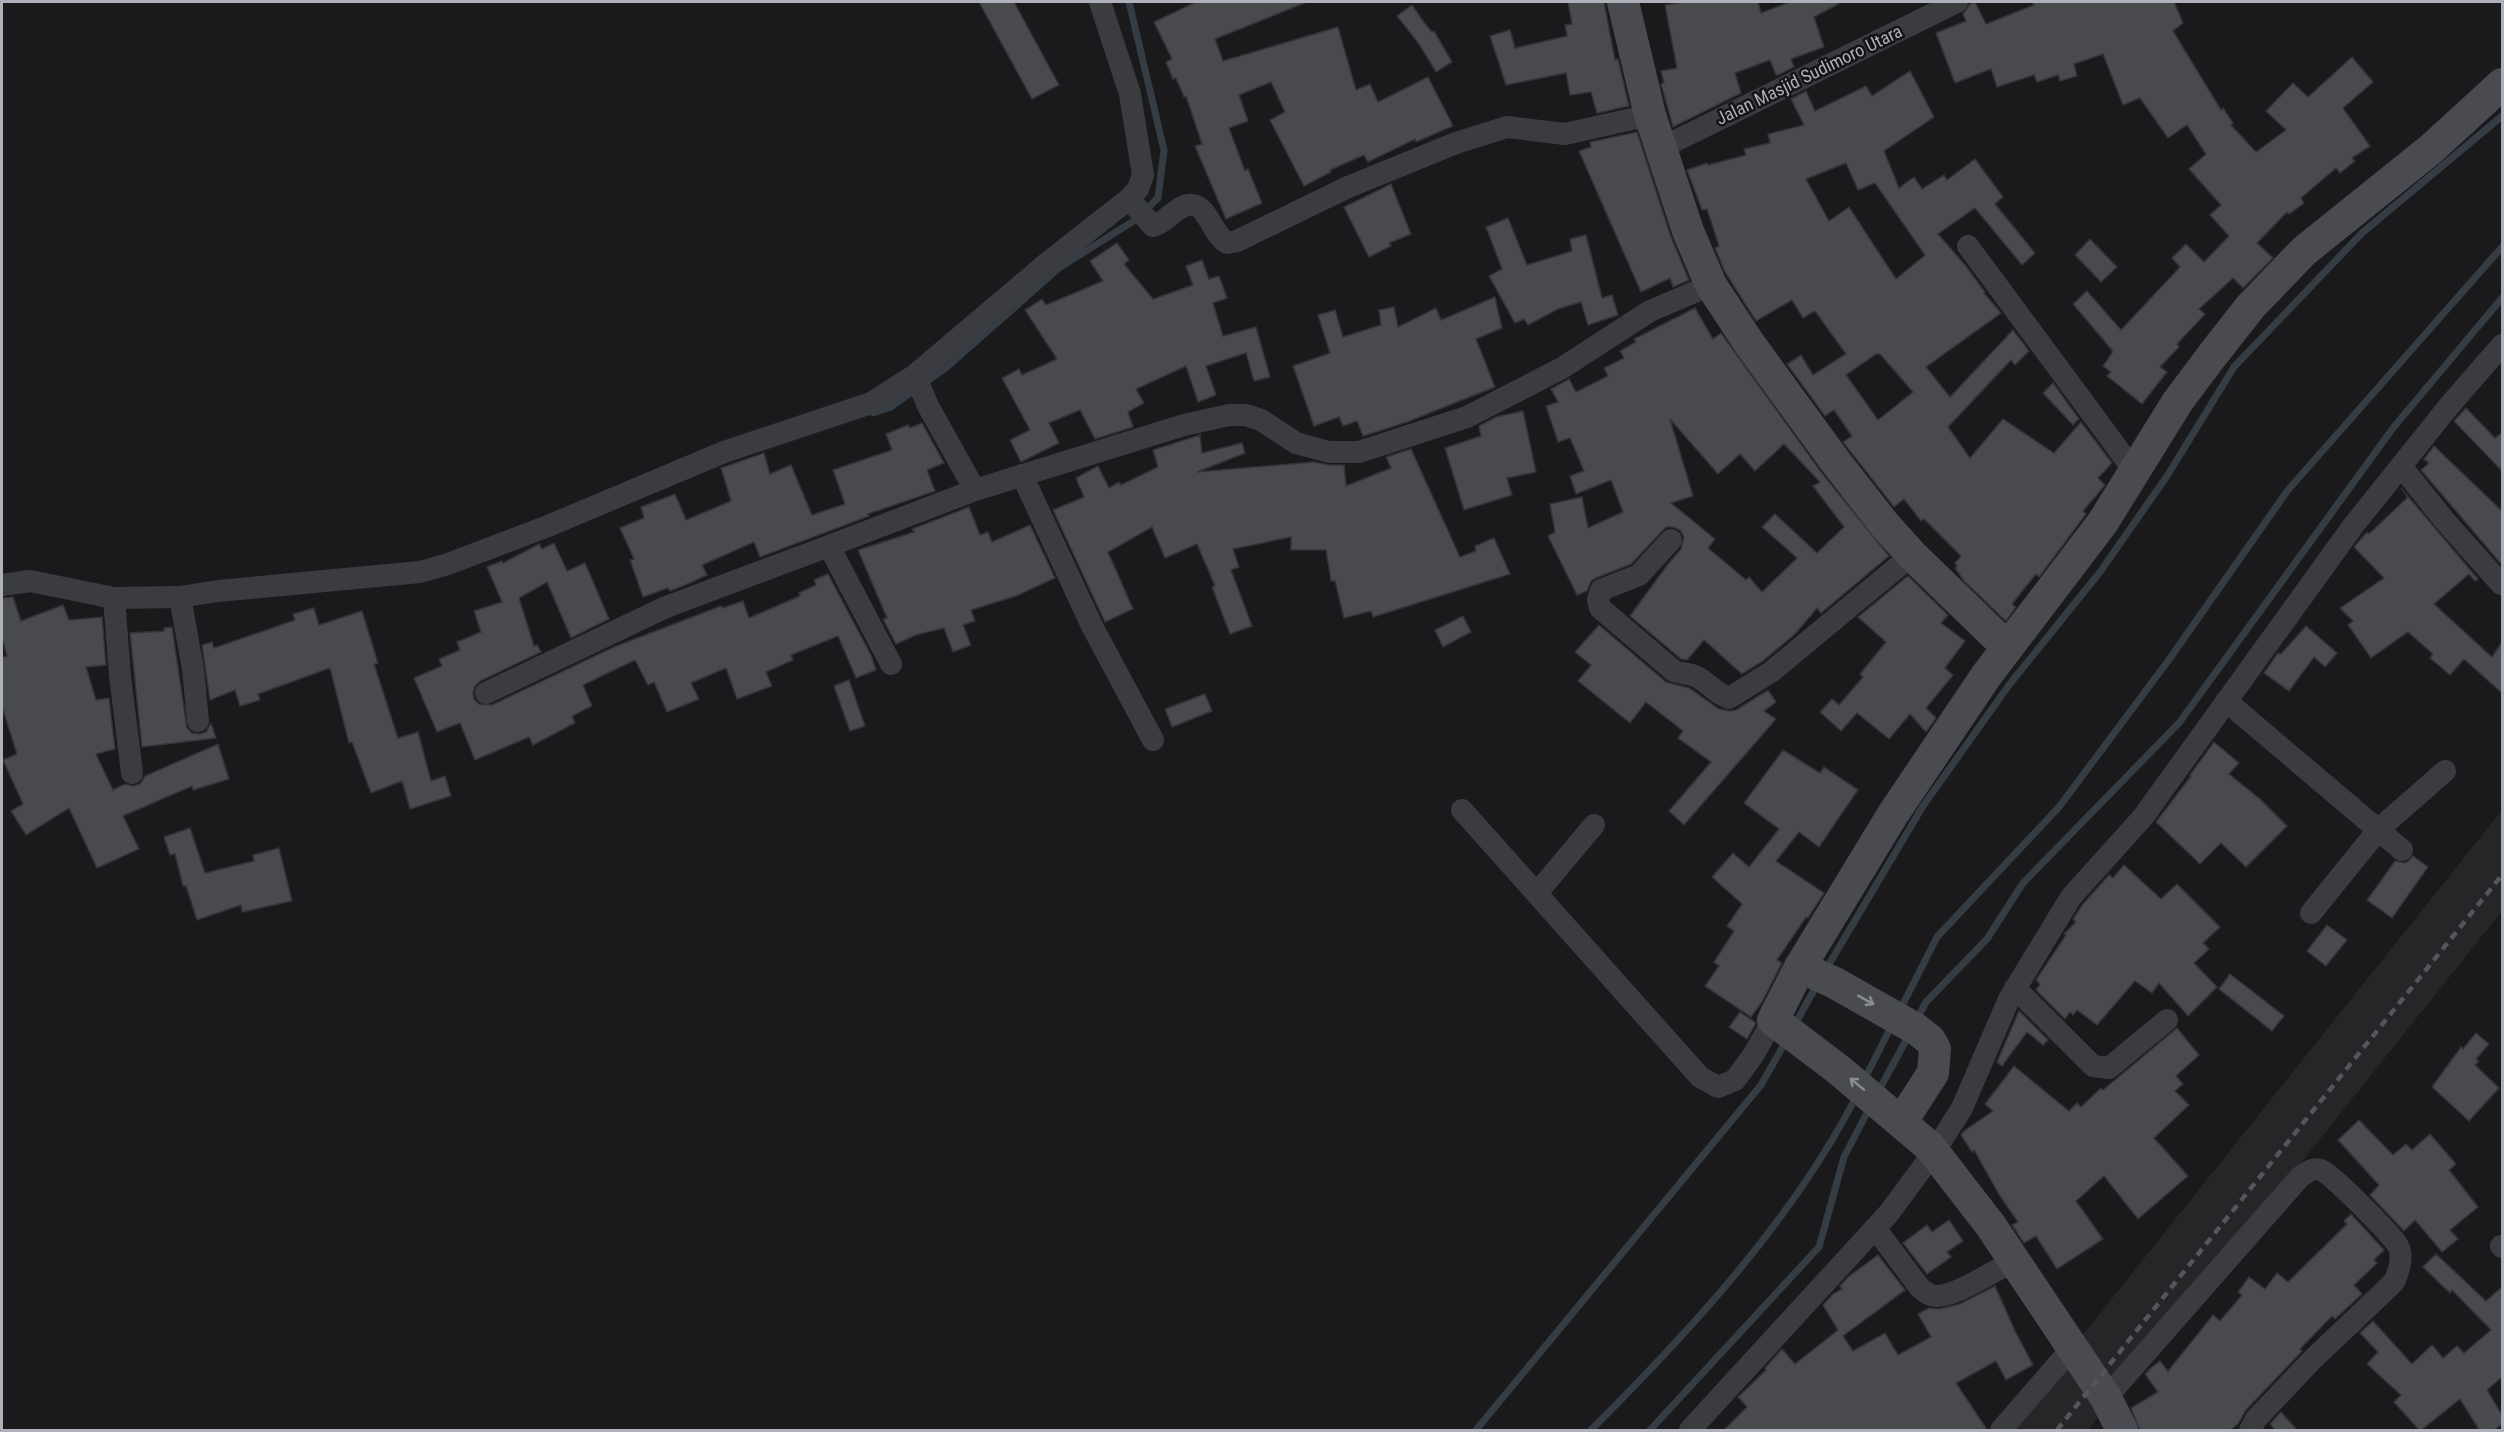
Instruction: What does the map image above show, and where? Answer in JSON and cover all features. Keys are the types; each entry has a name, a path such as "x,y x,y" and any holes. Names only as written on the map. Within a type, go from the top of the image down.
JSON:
{"street":[{"path":"1100,2 1130,94 1143,175 1138,189 1138,211"},
{"path":"1623,2 1650,115 1688,231 1711,285 1749,344 1885,525 1912,555 2007,647"},
{"name":"Jalan Masjid Sudimoro Utara","path":"1661,148 1957,2"},
{"path":"1462,810 1700,1077 1718,1087 1735,1080 1779,1024 1893,814 2007,647 2070,568 2135,472 2178,401 2259,298 2304,251 2431,149 2502,84"},
{"path":"1138,211 1157,225 1174,212 1192,204 1204,210 1218,237 1227,243 1237,241 1348,187 1476,136 1507,127 1565,134 1650,115"},
{"path":"2,585 30,580 114,598 180,597 218,591 420,572 448,564 548,526 724,452 871,403 921,389 1046,264 1138,211"},
{"path":"1968,246 2135,472"},
{"path":"486,693 666,607 975,490 1184,426 1229,415 1246,415 1261,420 1296,443 1329,452 1359,452 1467,417 1562,368 1650,311 1711,285"},
{"path":"1690,1431 1889,1213 1962,1108 2015,988 2071,897 2143,818 2353,525 2449,406 2502,345"},
{"path":"921,389 975,490"},
{"path":"2401,466 2500,584"},
{"path":"1022,475 1092,626 1154,740"},
{"path":"1671,540 1639,575 1601,591 1598,600 1600,608 1674,670 1685,675 1695,675 1729,698 1771,672 1912,555"},
{"path":"829,546 891,664"},
{"path":"180,597 193,669 198,721"},
{"path":"114,598 120,676 132,773"},
{"path":"2226,701 2402,850"},
{"path":"2311,913 2379,829 2445,771"},
{"path":"1537,893 1594,825"},
{"path":"1807,970 1835,983 1916,1029 1930,1040 1935,1049 1933,1073 1902,1121"},
{"path":"2015,988 2093,1065 2103,1068 2109,1068 2167,1020"},
{"path":"1779,1024 1902,1121 1932,1149 1991,1226 2000,1269 2073,1347 2106,1398 2122,1431"},
{"path":"2106,1398 2300,1177 2313,1169 2322,1170 2348,1193 2399,1246 2401,1268 2394,1282 2313,1359 2256,1419 2250,1431"},
{"path":"1875,1228 1920,1288 1929,1295 1938,1296 2000,1269"},
{"path":"2001,1431 2073,1347"}],"shaded area":[{"path":"2502,810 2502,911 2088,1430 2007,1430"}],"building":[{"path":"979,2 1014,2 1059,85 1032,99"},
{"path":"1196,2 1307,2 1215,39 1223,61 1338,27 1356,90 1370,84 1378,102 1428,77 1453,126 1416,142 1415,139 1368,162 1364,155 1330,170 1331,172 1304,186 1270,120 1285,112 1271,82 1239,95 1248,121 1229,128 1245,171 1248,169 1262,203 1226,219 1195,146 1202,144 1186,96 1184,97 1176,78 1173,79 1166,62 1172,59 1154,22"},
{"path":"1568,2 1604,2 1615,60 1618,59 1629,106 1597,113 1591,92 1570,95 1566,73 1506,85 1490,36 1510,30 1515,48 1567,36 1565,25 1572,24"},
{"path":"1683,2 1758,2 1761,13 1790,2 1842,2 1814,17 1824,47 1791,59 1794,67 1780,74 1776,75 1770,60 1735,73 1741,93 1673,127 1661,84 1664,83 1661,71 1677,68 1665,5"},
{"path":"1975,2 1986,24 2034,5 2032,2 2174,2 2183,23 2173,31 2221,110 2223,108 2233,123 2231,125 2256,152 2286,130 2266,111 2293,83 2308,97 2352,57 2373,82 2343,108 2370,146 2352,158 2355,161 2340,173 2336,168 2301,198 2304,203 2289,214 2287,212 2257,243 2273,258 2243,288 2233,278 2199,309 2205,314 2177,344 2179,347 2160,367 2167,372 2142,404 2107,376 2111,372 2103,366 2112,350 2073,304 2087,291 2121,330 2180,267 2172,258 2186,244 2204,262 2229,236 2210,215 2221,205 2189,169 2206,154 2187,125 2168,138 2140,98 2123,105 2103,54 2074,64 2077,76 2060,81 2058,75 2037,82 2034,75 1997,87 1991,69 1955,83 1936,33 1966,21 1963,14 1970,4"},
{"path":"1412,5 1432,32 1434,31 1452,62 1436,72 1419,44 1397,16"},
{"path":"1910,71 1934,117 1884,151 1899,188 1914,177 1922,189 1944,175 1947,180 1975,159 2003,197 1995,204 2035,253 2022,265 1975,208 1938,234 2001,313 1926,367 1950,397 2013,330 2029,351 2015,365 2011,360 1948,427 1970,458 2003,419 2054,453 2081,422 2112,463 2098,478 2105,485 2083,511 2086,514 2039,577 2036,574 2012,604 2016,607 2006,621 1964,581 1955,568 1957,566 1955,563 1961,556 1924,519 1921,521 1904,499 1894,507 1843,442 1852,436 1834,410 1825,416 1787,364 1801,355 1813,375 1846,354 1815,311 1803,318 1792,300 1756,321 1725,272 1715,248 1719,246 1707,209 1702,210 1687,170 1707,163 1708,165 1746,155 1744,149 1770,143 1768,134 1804,125 1791,99 1806,91 1815,111 1866,86 1872,96","holes":["1846,163 1858,190 1875,183 1925,255 1896,279 1849,207 1829,221 1806,179","1876,354 1880,354 1913,392 1878,420 1846,375"]},
{"path":"1637,132 1671,237 1689,280 1673,287 1670,278 1641,292 1579,151 1591,147 1590,142"},
{"path":"1391,184 1411,234 1389,243 1391,246 1369,257 1344,207"},
{"path":"1508,218 1527,265 1572,251 1570,239 1586,235 1602,298 1612,295 1618,315 1588,325 1581,302 1558,309 1528,325 1524,319 1515,323 1489,276 1502,269 1486,227"},
{"path":"2090,239 2117,267 2101,282 2075,255"},
{"path":"1117,243 1129,260 1124,264 1153,299 1193,285 1186,266 1202,260 1209,279 1219,276 1227,298 1213,303 1223,336 1256,327 1270,377 1254,381 1246,353 1206,366 1216,395 1198,402 1186,366 1136,389 1144,403 1128,412 1133,427 1095,439 1080,410 1049,423 1059,443 1021,462 1010,440 1030,430 1002,378 1019,369 1022,375 1057,359 1025,310 1042,299 1046,305 1103,281 1090,261"},
{"path":"1495,297 1502,328 1476,339 1495,387 1407,422 1363,436 1357,421 1343,426 1339,417 1314,426 1293,366 1330,353 1318,315 1335,310 1343,337 1381,325 1379,310 1394,307 1398,327 1436,308 1441,320"},
{"path":"1695,308 1713,339 1721,333 1821,472 1889,556 1821,613 1817,608 1796,633 1763,661 1742,674 1704,640 1687,660 1681,659 1630,616 1681,549 1684,537 1680,530 1666,527 1631,564 1596,578 1591,581 1587,591 1577,595 1548,536 1555,532 1550,504 1582,497 1588,528 1623,512 1611,480 1576,494 1570,476 1584,471 1570,438 1558,442 1546,406 1558,402 1551,389 1569,379 1576,392 1608,376 1604,368 1624,358 1620,351 1636,342 1634,339","holes":["1670,419 1718,474 1740,454 1755,471 1784,444 1820,482 1813,486 1844,527 1817,553 1775,514 1762,527 1797,558 1762,592 1749,577 1746,580 1708,548 1715,539 1671,503 1693,496"]},
{"path":"2053,383 2079,419 2073,425 2043,393"},
{"path":"2466,408 2495,438 2502,433 2502,471 2454,421"},
{"path":"1523,411 1536,472 1507,478 1512,495 1464,510 1445,448 1481,436 1479,426 1496,417"},
{"path":"922,423 944,463 927,470 935,491 868,514 869,516 760,557 754,542 702,565 707,575 670,591 668,588 643,597 630,560 634,559 620,528 644,518 641,507 675,494 686,520 731,501 721,468 764,453 770,474 791,465 812,515 845,504 833,470 892,450 886,434 908,425 910,428"},
{"path":"1200,435 1202,453 1242,443 1245,453 1197,472 1314,462 1344,465 1346,486 1391,468 1386,457 1411,449 1460,557 1476,551 1475,546 1494,538 1510,574 1373,617 1371,611 1344,618 1335,581 1331,581 1326,550 1291,550 1291,537 1233,549 1239,567 1231,570 1252,626 1230,634 1212,587 1215,586 1197,544 1165,558 1152,527 1108,552 1133,609 1105,622 1053,510 1084,497 1076,478 1098,466 1109,488 1119,482 1121,485 1158,467 1153,450"},
{"path":"2434,446 2502,511 2502,565 2421,470 2429,463 2424,459"},
{"path":"2401,488 2478,579 2475,581 2469,574 2434,604 2492,657 2502,642 2502,693 2464,659 2450,675 2430,658 2433,654 2408,632 2371,658 2348,625 2353,621 2340,608 2384,578 2354,547 2367,532 2369,534 2408,497"},
{"path":"969,507 980,535 988,532 992,542 1030,525 1055,578 1016,596 971,610 975,621 963,625 971,645 953,652 944,628 916,635 896,644 883,619 887,618 858,550 914,532 912,529"},
{"path":"554,543 567,571 585,563 609,619 571,638 547,582 519,598 534,646 537,645 541,652 480,681 473,693 474,699 479,704 492,705 614,647 721,606 722,608 743,601 749,618 800,596 799,593 816,585 814,580 828,574 871,655 876,670 856,678 838,636 791,655 793,660 766,672 772,686 737,699 726,668 691,683 699,699 667,712 654,682 648,685 635,660 583,685 592,706 572,716 575,723 533,745 529,737 475,760 460,723 437,732 414,678 442,666 439,659 460,650 457,642 481,632 474,611 502,602 487,567 502,561 503,563 539,544 542,549"},
{"path":"1908,576 1948,615 1941,623 1965,641 1945,668 1953,675 1926,708 1936,718 1926,732 1910,714 1889,739 1857,713 1841,731 1820,712 1832,699 1839,705 1863,677 1860,674 1886,642 1858,617"},
{"path":"13,597 21,621 63,605 69,620 102,617 106,665 86,667 96,700 109,698 115,749 96,754 113,790 125,784 133,786 140,784 145,776 218,744 229,779 193,790 192,786 123,816 139,849 97,868 69,808 26,835 11,811 23,804 3,760 17,754 2,707 2,657 7,656 2,638 2,598"},
{"path":"314,608 319,625 362,611 378,663 374,664 398,738 418,732 431,781 445,776 451,796 410,809 402,781 371,793 352,742 349,743 330,668 258,694 260,700 240,706 235,690 210,700 202,645 212,642 214,648 295,620 293,614"},
{"path":"1463,616 1471,632 1443,647 1435,630"},
{"path":"1599,625 1666,682 1689,688 1719,709 1736,710 1768,690 1776,702 1764,711 1776,719 1684,825 1669,811 1711,762 1678,738 1683,731 1646,702 1630,723 1578,681 1591,665 1575,652"},
{"path":"2306,626 2337,653 2325,667 2314,657 2289,691 2264,673 2278,653 2281,654"},
{"path":"172,627 187,728 192,733 200,734 206,732 211,723 216,738 142,747 130,633 164,631 164,628"},
{"path":"849,680 865,726 850,731 834,686"},
{"path":"1205,694 1212,711 1172,727 1165,709"},
{"path":"2214,742 2239,763 2229,774 2260,799 2287,826 2246,867 2221,843 2200,864 2156,822"},
{"path":"1783,750 1820,773 1824,767 1858,790 1819,847 1799,832 1776,861 1824,893 1777,960 1782,963 1762,1002 1751,1017 1705,986 1719,966 1714,962 1734,931 1727,926 1742,904 1712,877 1733,853 1749,867 1779,829 1744,803"},
{"path":"190,828 205,873 254,861 253,855 279,848 292,901 242,912 241,905 197,920 186,886 183,886 175,854 170,855 164,837"},
{"path":"2413,856 2428,867 2392,918 2367,900 2395,861 2406,863"},
{"path":"2124,865 2161,899 2177,884 2220,927 2203,943 2209,949 2194,963 2217,987 2188,1016 2159,983 2152,993 2135,981 2097,1025 2077,1010 2073,1015 2070,1012 2065,1019 2036,990 2040,984 2036,980 2066,935 2064,934 2076,922 2073,919 2083,904 2109,875 2113,878"},
{"path":"2327,925 2347,940 2326,966 2307,951"},
{"path":"2230,974 2284,1016 2272,1031 2219,989"},
{"path":"2019,1011 2048,1040 2043,1045 2027,1032 2002,1066 1997,1062"},
{"path":"1740,1012 1756,1023 1747,1039 1729,1027"},
{"path":"2177,1028 2199,1055 2176,1076 2183,1084 2175,1091 2189,1105 2154,1138 2188,1176 2138,1219 2104,1176 2076,1201 2103,1239 2057,1269 2036,1236 2024,1243 2012,1225 2018,1222 2000,1196 1974,1150 1972,1152 1961,1135 1993,1111 1985,1104 2014,1066 2069,1111 2077,1103 2081,1107 2101,1088 2103,1090"},
{"path":"2476,1033 2489,1044 2476,1059 2479,1061 2475,1065 2499,1088 2469,1121 2432,1087 2461,1047 2463,1049"},
{"path":"2359,1120 2393,1155 2406,1144 2412,1150 2430,1134 2456,1164 2449,1170 2478,1207 2450,1230 2458,1239 2442,1252 2415,1220 2404,1231 2370,1195 2379,1185 2338,1140"},
{"path":"2351,1214 2384,1250 2374,1260 2377,1263 2354,1285 2362,1294 2335,1319 2332,1316 2300,1349 2302,1351 2246,1410 2238,1424 2229,1431 2140,1431 2131,1408 2158,1392 2145,1374 2160,1361 2168,1371 2213,1315 2220,1321 2242,1295 2238,1292 2249,1277 2265,1289 2277,1273 2288,1282 2347,1224 2344,1221"},
{"path":"1949,1220 1963,1241 1947,1252 1951,1257 1927,1274 1903,1243 1927,1225 1932,1232"},
{"path":"2436,1254 2486,1301 2502,1287 2502,1377 2487,1390 2502,1415 2502,1424 2493,1431 2480,1431 2460,1399 2420,1431 2394,1402 2401,1395 2367,1364 2378,1352 2360,1333 2373,1321 2412,1364 2432,1345 2443,1358 2457,1346 2464,1353 2491,1330 2452,1290 2450,1293 2423,1267"},
{"path":"1878,1255 1905,1290 1843,1336 1853,1351 1885,1333 1898,1355 1931,1337 1918,1314 1929,1308 1939,1309 1960,1304 1995,1286 2033,1365 2006,1380 1996,1361 1956,1383 1988,1431 1723,1431 1747,1407 1738,1397 1766,1370 1765,1368 1782,1349 1795,1364 1838,1330 1823,1305 1833,1294 1842,1289 1840,1286 1848,1277"},
{"path":"2281,1412 2298,1431 2276,1431 2270,1424"}],"waterway":[{"path":"873,413 891,407 947,367 1059,268 1135,220 1158,198 1164,150 1129,2"},
{"path":"1825,971 1923,806 2009,685 2100,572 2167,476 2234,367 2362,233 2502,116"},
{"path":"1900,1010 1937,937 2059,807 2168,661 2288,490 2502,247"},
{"path":"1916,1021 1926,1002 1987,939 2023,883 2179,723 2393,428 2502,298"},
{"path":"1794,1026 1818,983"},
{"path":"1863,1082 1892,1025"},
{"path":"1878,1092 1910,1033"},
{"path":"1476,1430 1761,1085 1786,1041"},
{"path":"1591,1430 1702,1313 1771,1230 1831,1141 1857,1095"},
{"path":"1650,1430 1819,1247 1844,1157 1870,1107"}],"railway":[{"path":"2057,1430 2502,875"}]}
